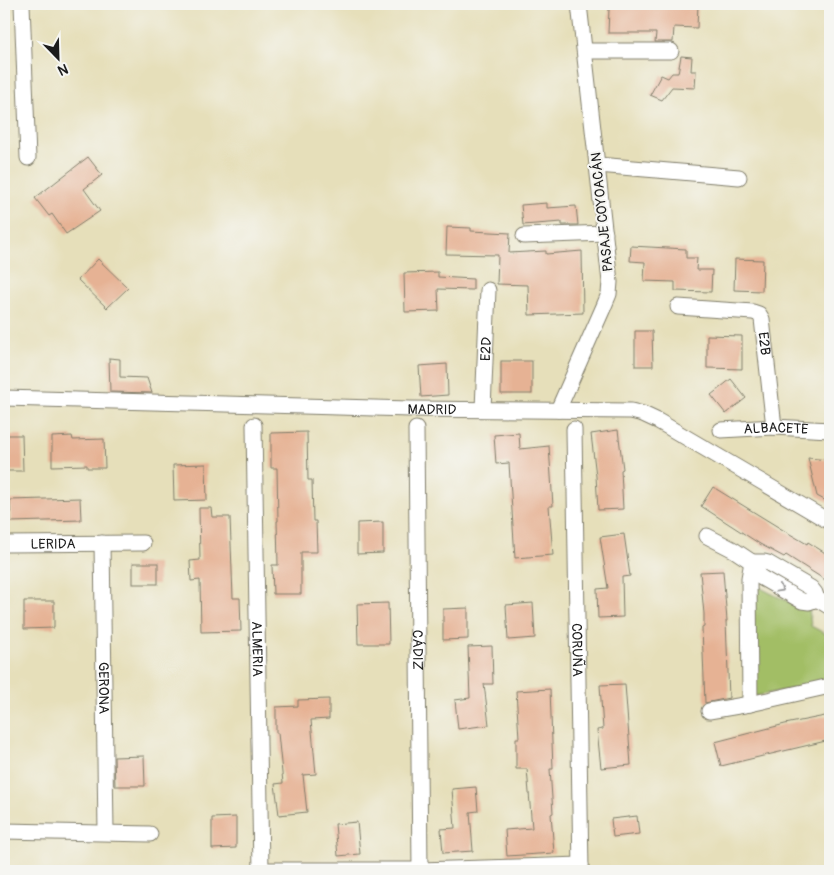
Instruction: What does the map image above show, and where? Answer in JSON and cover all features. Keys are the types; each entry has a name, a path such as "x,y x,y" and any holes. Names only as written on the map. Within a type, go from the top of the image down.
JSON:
{"street":[{"path":"22,4 28,158"},
{"name":"PASAJE COYOACÁN","path":"558,410 609,294 610,282 579,4"},
{"path":"585,51 671,51"},
{"path":"598,164 739,177"},
{"path":"524,236 605,233"},
{"name":"E2D","path":"482,409 488,290"},
{"name":"E2B","path":"678,307 759,314 762,319 774,426"},
{"name":"MADRID","path":"4,398 410,409 615,410 643,414 830,522"},
{"name":"ALMERIA","path":"254,425 261,870"},
{"name":"ALBACETE","path":"721,430 774,426 830,430"},
{"name":"CÁDIZ","path":"416,429 420,870"},
{"name":"CORUÑA","path":"574,429 581,868"},
{"path":"707,536 752,562 760,578 802,601 809,602 816,599 830,607"},
{"name":"GERONA","path":"102,543 106,832"},
{"name":"LERIDA","path":"4,544 143,543"},
{"path":"750,704 749,578 752,562"},
{"path":"710,710 750,704 830,686"},
{"path":"4,831 150,834"},
{"path":"261,870 581,868"}],"green space":[{"path":"747,580 784,600 809,607 811,626 830,636 830,681 751,697"}],"building":[{"path":"621,4 698,4 697,28 674,27 673,42 655,42 656,33 608,33 609,9"},
{"path":"681,56 692,57 691,71 696,71 695,88 672,87 662,100 650,95 661,75 668,78 672,73 678,73"},
{"path":"88,157 102,175 84,189 100,211 66,234 52,214 49,216 35,198"},
{"path":"547,203 547,208 576,206 578,225 562,225 562,222 523,225 521,205"},
{"path":"447,227 471,228 471,231 510,233 509,253 546,251 546,254 582,251 583,313 529,315 528,285 497,284 498,255 446,254"},
{"path":"631,246 686,249 686,258 697,258 696,270 712,270 711,292 675,291 675,282 644,281 645,262 630,261"},
{"path":"98,259 128,288 107,308 78,280"},
{"path":"735,259 763,260 762,291 734,290"},
{"path":"438,272 438,277 473,279 473,290 438,289 439,311 405,312 404,273"},
{"path":"635,331 652,331 653,366 635,366"},
{"path":"707,335 742,336 742,369 707,368"},
{"path":"109,358 120,359 120,377 147,378 152,393 110,392"},
{"path":"501,361 532,361 532,394 501,394"},
{"path":"447,364 448,395 421,397 419,366"},
{"path":"731,379 746,398 726,414 711,395"},
{"path":"618,430 623,469 621,470 623,509 598,510 591,434"},
{"path":"307,432 308,480 312,480 313,521 316,521 317,552 301,552 301,594 273,594 272,565 278,565 278,521 277,468 271,468 271,433"},
{"path":"519,433 520,449 549,446 553,506 549,506 553,555 515,558 509,463 496,464 494,435"},
{"path":"4,435 22,435 23,471 4,471"},
{"path":"72,436 73,440 104,439 105,468 87,468 87,465 52,466 52,437"},
{"path":"808,458 828,460 830,464 830,503 817,496"},
{"path":"206,464 207,500 174,501 173,465"},
{"path":"713,487 830,556 830,583 786,555 784,557 760,544 701,506"},
{"path":"80,498 81,520 11,522 10,500"},
{"path":"199,508 211,508 212,517 230,517 233,598 240,598 241,631 201,632 200,580 191,581 190,561 200,560"},
{"path":"383,522 383,553 357,554 357,523"},
{"path":"624,534 630,576 622,577 623,617 598,618 597,589 608,588 600,537"},
{"path":"133,563 158,563 158,584 133,584"},
{"path":"723,571 727,621 729,698 705,703 702,628 704,627 704,614 700,572"},
{"path":"24,601 54,601 54,628 24,629"},
{"path":"388,603 389,644 358,644 357,604"},
{"path":"533,603 535,638 508,640 506,605"},
{"path":"468,608 468,639 443,640 443,609"},
{"path":"492,646 493,684 484,684 489,725 458,729 455,700 470,698 468,647"},
{"path":"625,684 631,765 601,768 597,730 603,729 600,685"},
{"path":"550,689 553,769 550,769 553,813 551,814 554,853 507,856 505,830 532,828 527,769 516,769 516,738 519,738 516,691"},
{"path":"329,699 329,719 311,720 316,774 303,775 307,812 279,815 275,784 283,783 278,733 276,733 276,707 298,706 298,700"},
{"path":"830,715 830,740 721,766 715,742 785,724"},
{"path":"144,756 145,786 115,786 114,757"},
{"path":"476,787 478,811 470,812 473,851 443,853 441,829 455,828 452,789"},
{"path":"637,816 639,834 613,837 611,819"},
{"path":"236,817 236,848 212,849 212,818"},
{"path":"357,822 360,854 338,856 335,824"}]}
